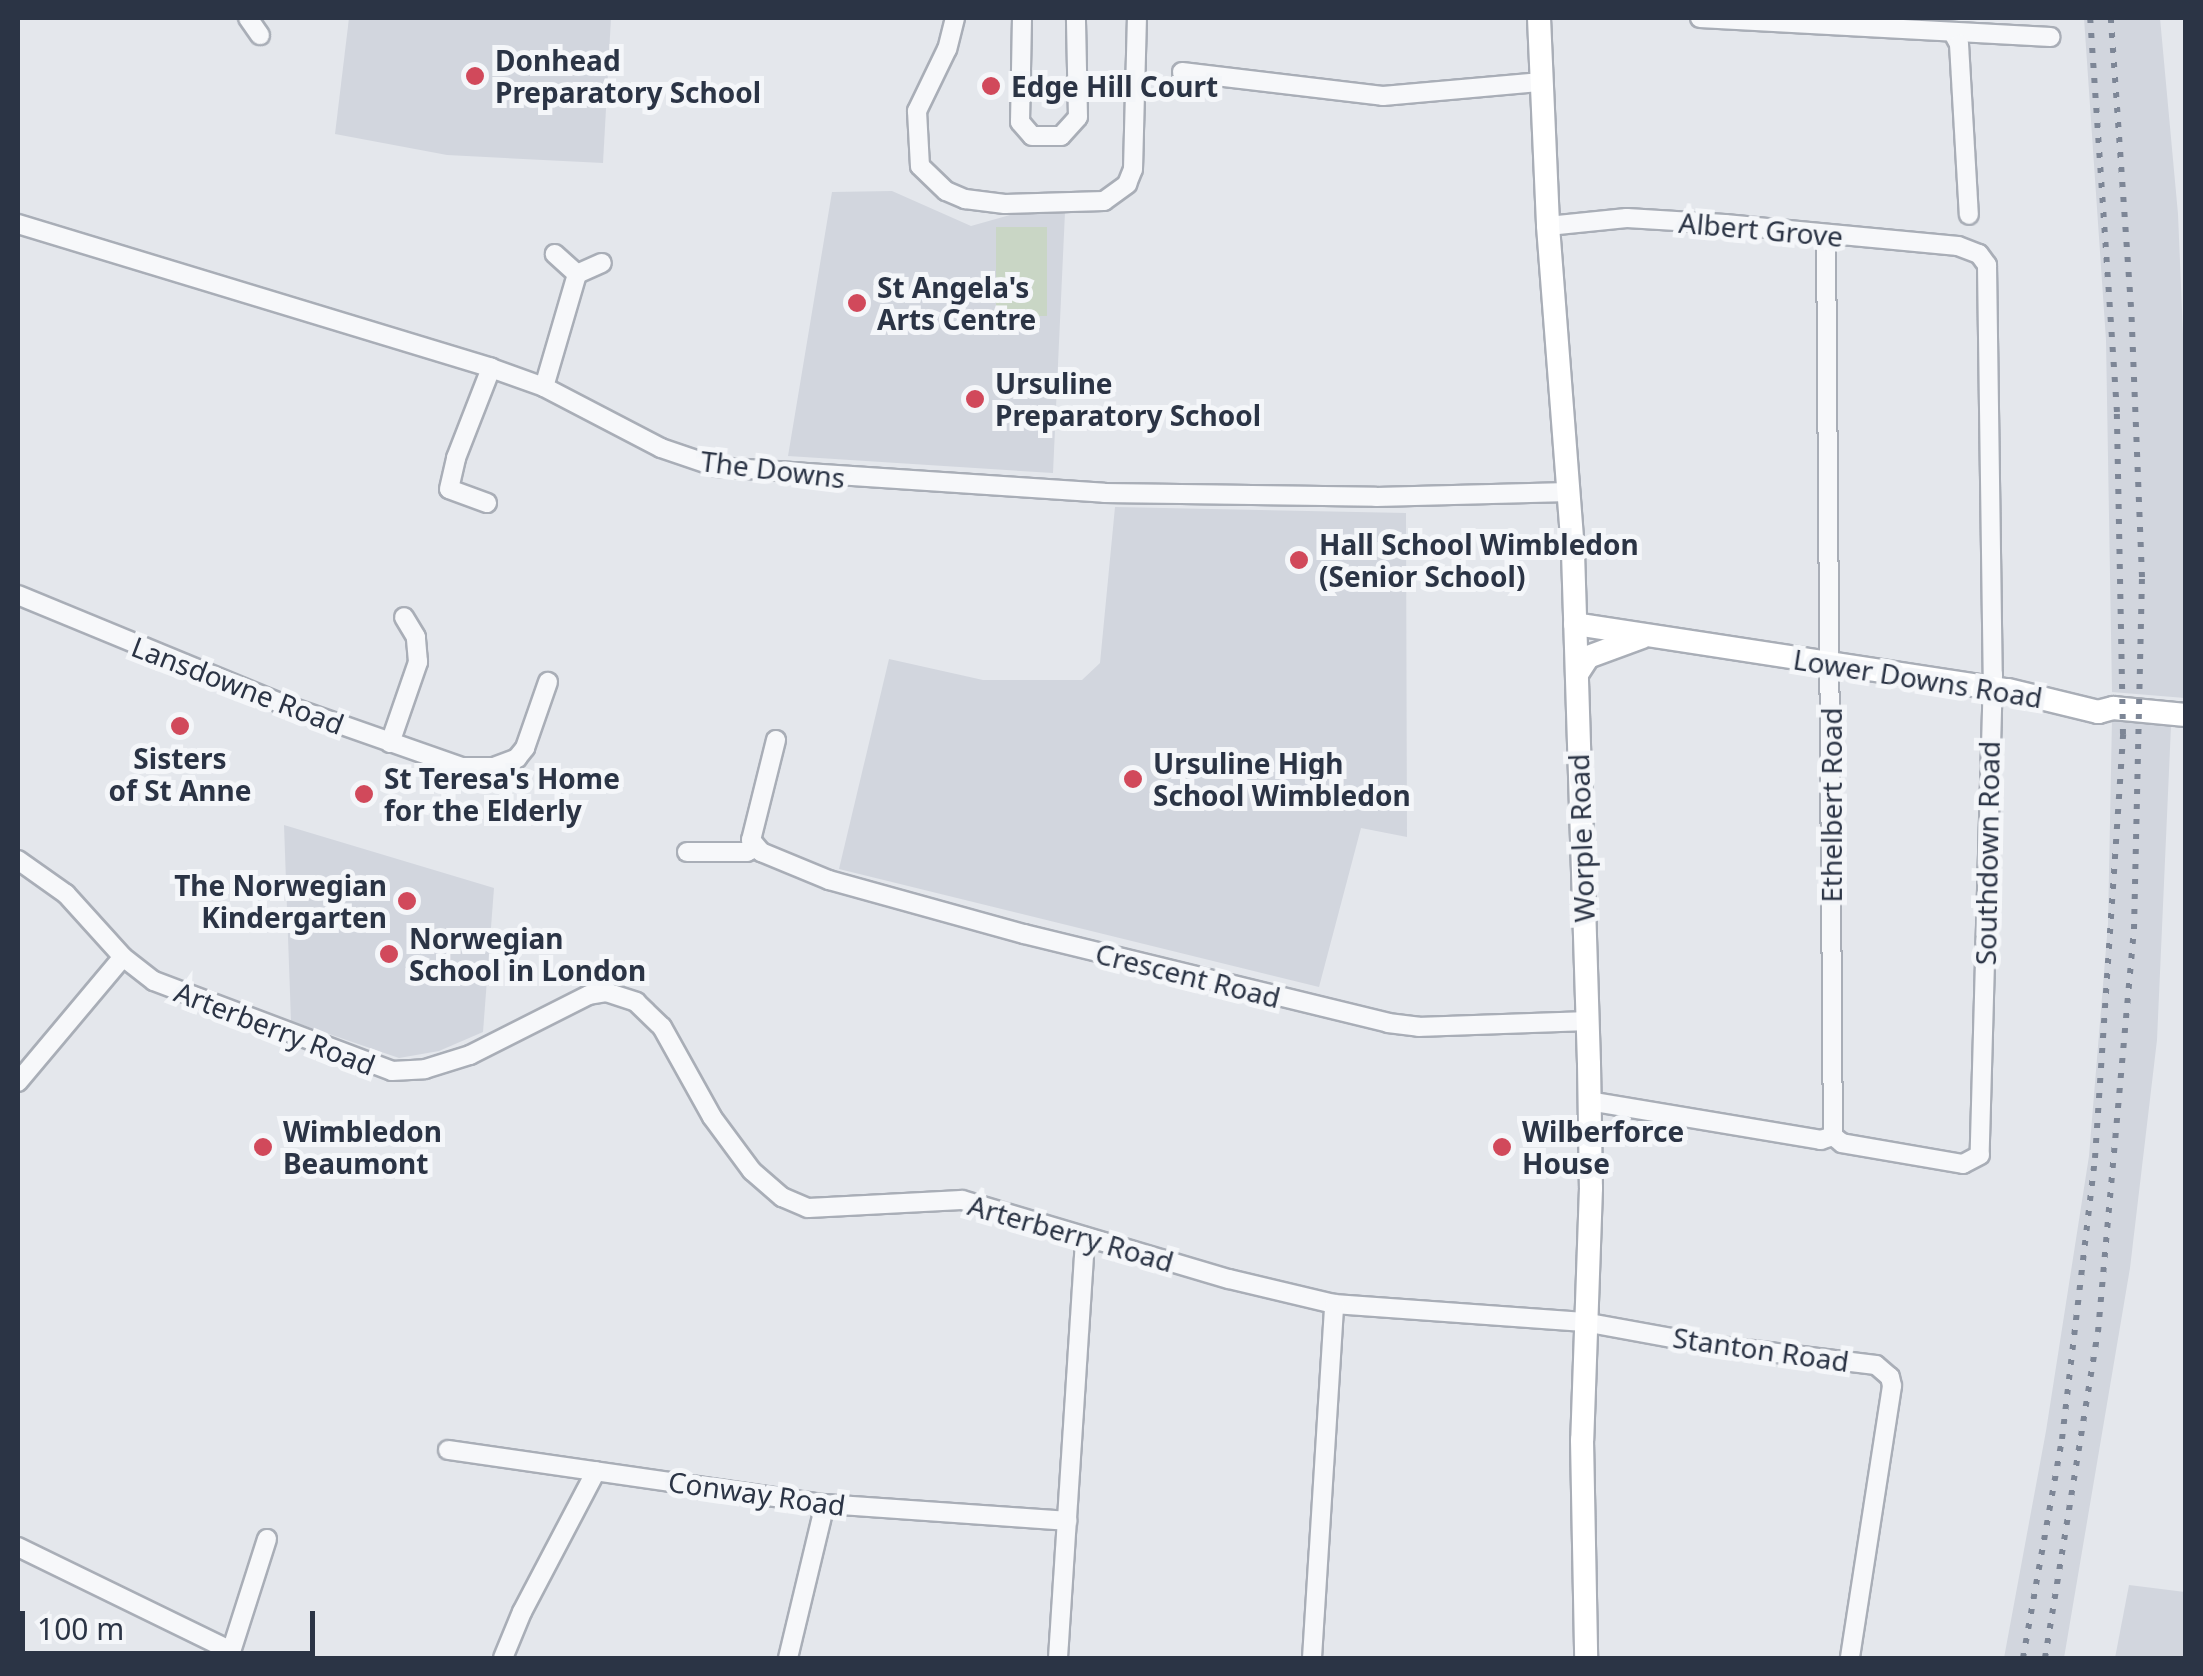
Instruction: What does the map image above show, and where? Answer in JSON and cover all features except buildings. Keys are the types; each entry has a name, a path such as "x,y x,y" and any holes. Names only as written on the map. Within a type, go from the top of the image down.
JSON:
{"main road":[{"name":"Worple Road","path":"1539,18 1548,226 1570,492 1587,1021 1586,1658"},
{"name":"Lower Downs Road","path":"1575,624 1992,687 2098,712 2113,708 2186,715"},
{"name":"Lower Downs Road","path":"1577,674 1580,665 1598,652 1650,634"}],"street":[{"path":"248,18 260,35"},
{"path":"954,18 948,49 917,111 920,166 946,191 1006,204 1104,200 1127,184 1133,169 1137,18"},
{"path":"1022,18 1020,122 1032,136 1061,136 1078,117 1076,18"},
{"path":"1700,18 1944,30 1954,34 1959,44 1969,215"},
{"path":"1954,34 1963,30 2050,37"},
{"path":"1182,72 1383,96 1542,82"},
{"name":"Albert Grove","path":"1548,226 1666,220 1974,250"},
{"name":"The Downs","path":"18,224 490,368 544,387 661,448 716,467 1104,493 1363,497 1570,492"},
{"name":"Ethelbert Road","path":"1826,234 1834,1136"},
{"name":"Southdown Road","path":"1834,1136 1842,1143 1964,1164 1976,1159 1982,1150 1992,687 1987,266 1974,250"},
{"path":"555,254 577,274"},
{"path":"544,387 577,274 602,263"},
{"path":"487,503 449,489 456,458 490,368"},
{"name":"Lansdowne Road","path":"18,595 246,689 462,767 494,767 517,758 525,748 548,682"},
{"path":"390,743 418,662 416,637 404,617"},
{"path":"688,852 746,852 756,847 752,832 776,740"},
{"name":"Crescent Road","path":"756,847 828,880 919,906 1388,1024 1587,1021"},
{"name":"Arterberry Road","path":"18,860 66,894 123,957 165,987 392,1071 424,1070 470,1054 589,995 621,996 656,1019 725,1138 752,1172 782,1197 808,1208 839,1210 900,1202 962,1200 1229,1280 1334,1304 1584,1322"},
{"path":"18,1082 123,957"},
{"path":"1589,1101 1821,1140 1834,1136"},
{"path":"1058,1658 1086,1237"},
{"path":"1312,1658 1334,1304"},
{"name":"Stanton Road","path":"1584,1322 1711,1345 1884,1368 1892,1386 1850,1658"},
{"name":"Conway Road","path":"448,1450 826,1504 1068,1520"},
{"path":"504,1658 596,1470"},
{"path":"788,1658 826,1504"},
{"path":"18,1547 230,1654 267,1539"}],"shaded area":[{"name":"Donhead Preparatory School","path":"349,18 611,18 603,163 447,155 335,134"},
{"path":"2084,18 2160,18 2178,214 2185,383 2185,698 2112,692 2106,340"},
{"name":"Ursuline Preparatory School","path":"892,191 971,226 1010,215 1065,212 1053,473 788,456 832,192"},
{"name":"Ursuline High School Wimbledon","path":"1115,507 1406,513 1407,837 1361,828 1319,987 839,869 889,659 983,680 1082,680 1100,663"},
{"path":"2112,719 2171,726 2157,1040 2130,1268 2064,1658 2004,1658 2046,1431 2089,1156 2108,924"},
{"name":"Norwegian School in London","path":"284,825 494,888 483,1032 439,1051 399,1058 291,1021"},
{"path":"2129,1585 2185,1592 2185,1658 2115,1658"}],"green space":[{"path":"996,227 1047,227 1047,316 996,316"}],"railway":[{"path":"2023,1658 2062,1439 2095,1158 2123,734 2117,412 2090,18"},
{"path":"2045,1658 2098,1332 2134,929 2142,577 2131,307 2111,18"}],"place":[{"name":"Donhead Preparatory School","path":"475,76"},
{"name":"Edge Hill Court","path":"991,86"},
{"name":"St Angela's Arts Centre","path":"857,303"},
{"name":"Ursuline Preparatory School","path":"975,399"},
{"name":"Hall School Wimbledon (Senior School)","path":"1299,560"},
{"name":"Sisters of St Anne","path":"180,726"},
{"name":"Ursuline High School Wimbledon","path":"1133,779"},
{"name":"St Teresa's Home for the Elderly","path":"364,794"},
{"name":"The Norwegian Kindergarten","path":"407,901"},
{"name":"Norwegian School in London","path":"389,954"},
{"name":"Wimbledon Beaumont","path":"263,1147"},
{"name":"Wilberforce House","path":"1502,1147"}]}
